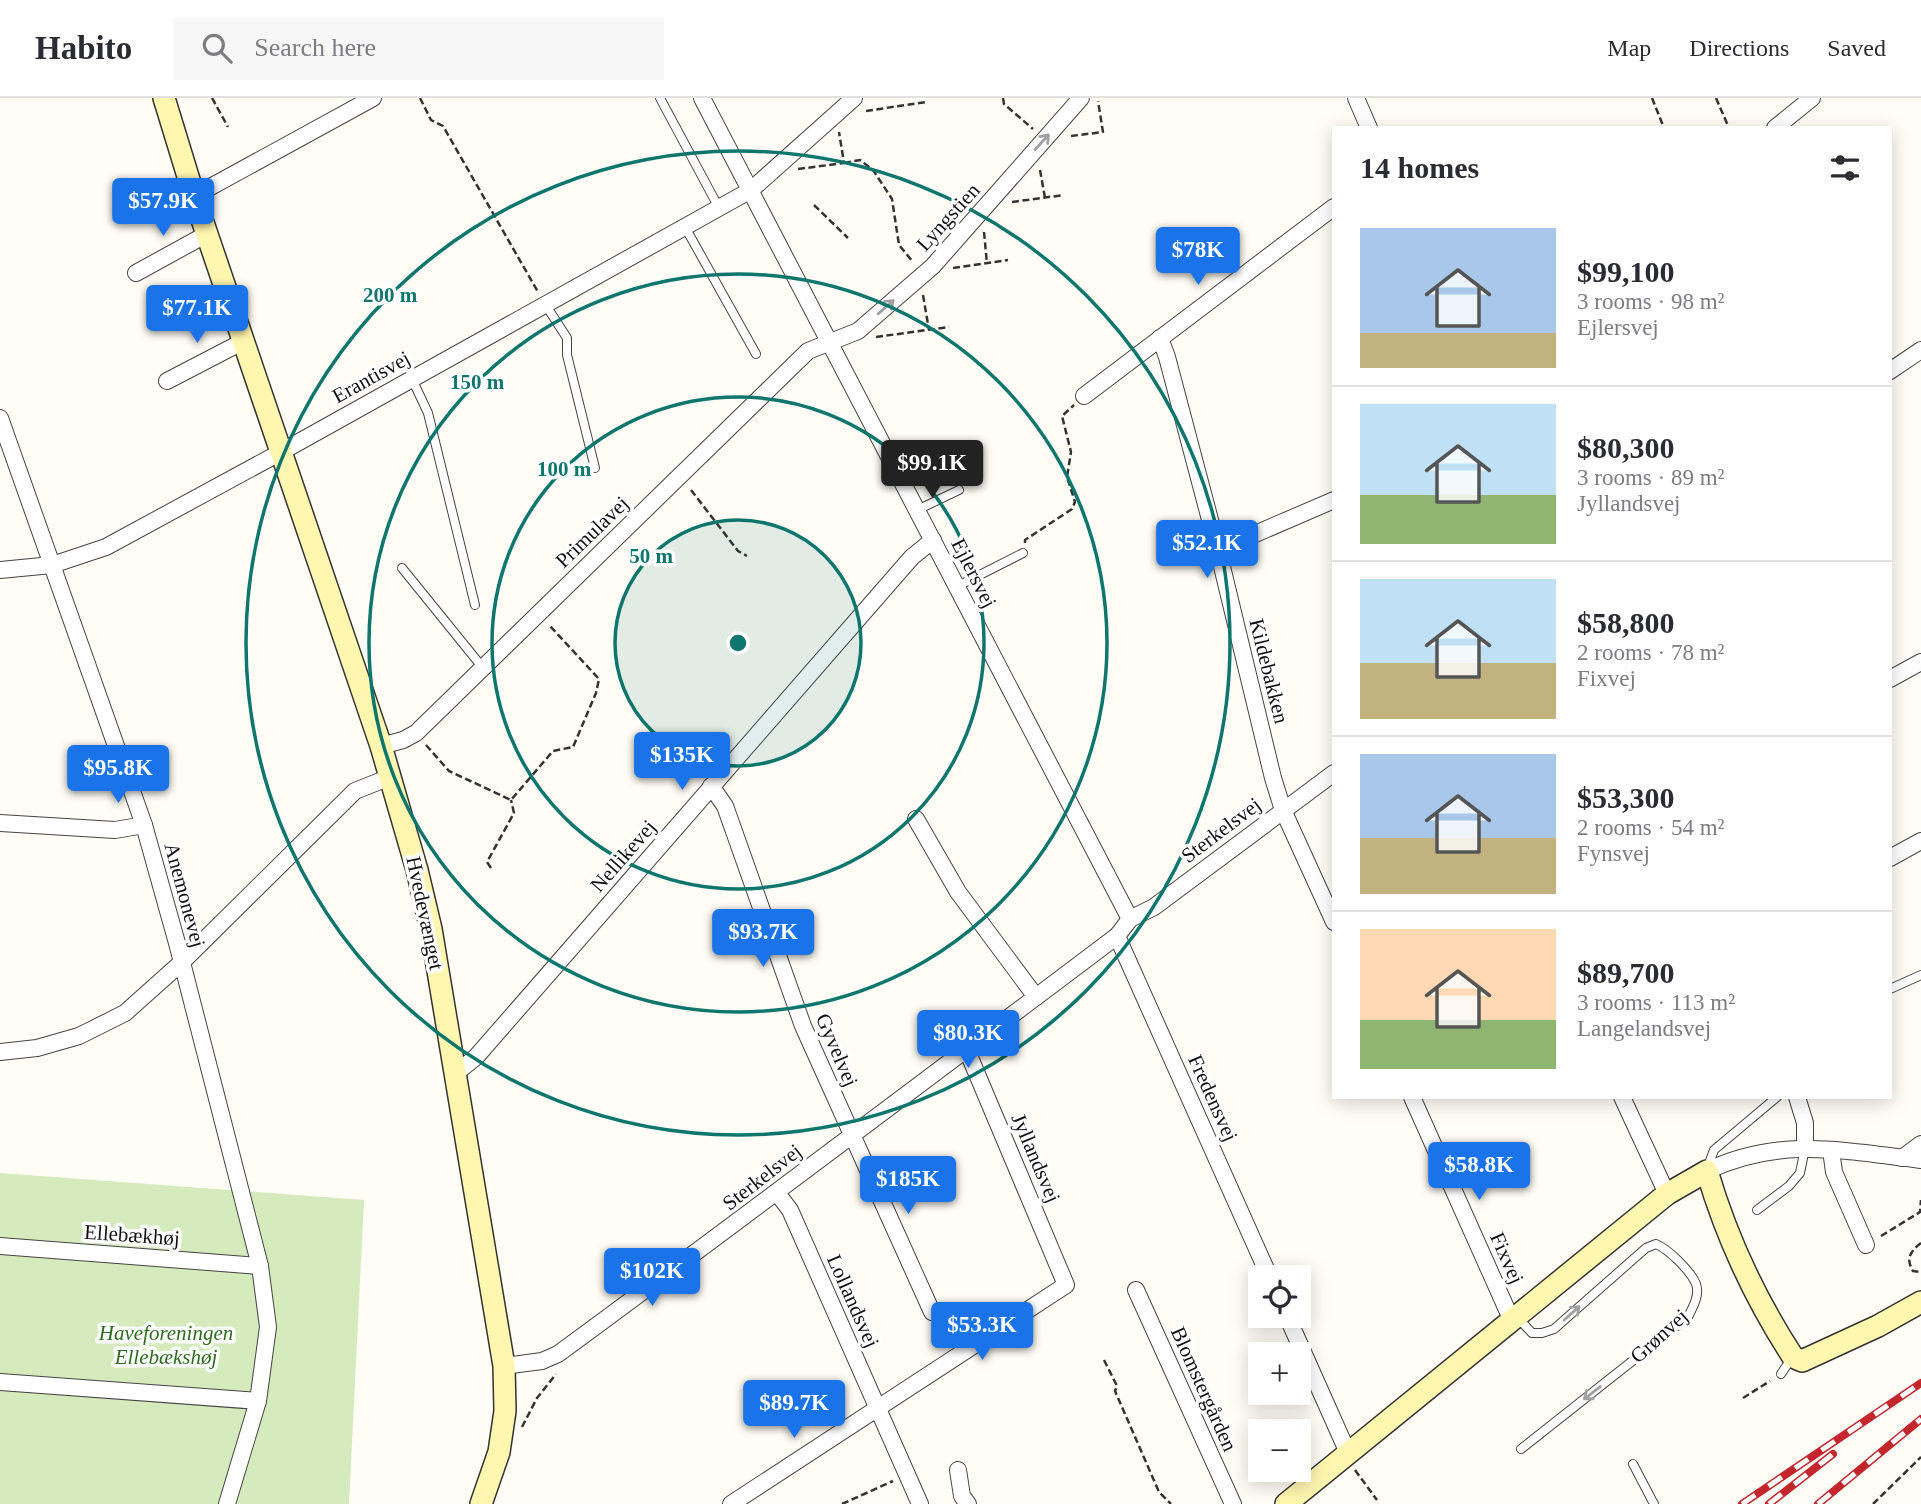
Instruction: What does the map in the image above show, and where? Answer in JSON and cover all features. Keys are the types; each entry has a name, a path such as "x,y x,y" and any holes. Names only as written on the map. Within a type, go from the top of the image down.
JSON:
{"street":[{"name":"Hvedevænget","path":"164,98 194,196 381,746 432,929 504,1366 505,1411 499,1452 481,1504"},
{"path":"194,196 373,98"},
{"name":"Ejlersvej","path":"702,98 1130,919"},
{"name":"Lyngstien","path":"828,341 858,331 925,272 1081,98"},
{"path":"1777,126 1812,98"},
{"path":"1361,100 1368,126"},
{"name":"Erantisvej","path":"0,570 52,565 107,547 281,452 751,190 846,105"},
{"path":"1084,396 1332,209"},
{"path":"136,274 207,234"},
{"name":"Kildebakken","path":"1160,338 1218,550 1283,810"},
{"path":"167,382 244,341"},
{"name":"Primulavej","path":"381,746 416,733 808,351 828,341"},
{"path":"1892,370 1921,349"},
{"name":"Anemonevej","path":"0,418 144,825 260,1266"},
{"path":"1218,550 1332,501"},
{"name":"Nellikevej","path":"456,1073 476,1057 912,557 933,540"},
{"path":"1892,678 1921,662"},
{"name":"Sterkelsvej","path":"504,1366 542,1361 558,1354 778,1193 850,1135 1117,936 1130,919 1154,907 1332,774"},
{"path":"0,1052 37,1048 79,1036 125,1013 182,962 355,791 390,777"},
{"name":"Gyvelvej","path":"712,786 725,806 803,1026 932,1312"},
{"path":"1283,810 1332,918"},
{"path":"916,819 958,892 1036,997"},
{"path":"0,823 115,830 144,825"},
{"path":"1892,857 1921,841"},
{"name":"Fredensvej","path":"1117,936 1264,1265"},
{"name":"Jyllandsvej","path":"877,1407 1066,1284 966,1048"},
{"name":"Fixvej","path":"1413,1099 1515,1319"},
{"path":"1623,1099 1667,1194"},
{"path":"1798,1099 1805,1123 1805,1148"},
{"path":"1902,1158 1921,1144"},
{"path":"1286,1504 1667,1194 1707,1171 1745,1156 1775,1149 1805,1148 1921,1160"},
{"path":"1831,1150 1833,1172 1866,1245"},
{"path":"1707,1171 1739,1257 1787,1365 1822,1353 1921,1302"},
{"name":"Lollandsvej","path":"778,1193 790,1210 920,1504"},
{"name":"Ellebækhøj","path":"0,1246 260,1266"},
{"path":"227,1504 258,1402 268,1327 260,1266"},
{"name":"Blomstergården","path":"1136,1290 1233,1504"},
{"path":"1292,1328 1347,1455"},
{"path":"0,1382 258,1402"},
{"path":"731,1504 877,1407"},
{"path":"958,1470 962,1496 968,1504"}],"lane":[{"path":"660,98 719,208"},
{"path":"685,226 756,354"},
{"path":"545,304 567,338 567,355 595,468"},
{"path":"411,378 428,413 475,605"},
{"path":"917,510 959,490"},
{"path":"957,587 1023,553"},
{"path":"402,568 482,668"},
{"path":"1892,988 1921,975"},
{"path":"1707,1171 1714,1150 1775,1099"},
{"path":"1757,1210 1789,1186 1800,1173 1805,1148"},
{"name":"Grønvej","path":"1515,1319 1532,1333 1554,1329 1646,1248 1656,1244 1669,1250 1696,1284 1696,1298 1688,1317 1521,1449"},
{"path":"1633,1464 1654,1504"}],"path":[{"path":"212,98 228,127"},
{"path":"420,98 431,120 443,126 545,304"},
{"path":"905,98 906,105"},
{"path":"1003,98 1004,104 1041,144 1045,198"},
{"path":"1041,144 1102,132 1097,98"},
{"path":"1652,98 1663,126"},
{"path":"1716,98 1728,126"},
{"path":"844,163 846,105 861,112 926,102"},
{"path":"782,164 797,169 860,160 873,170 892,199 899,244 925,272 929,330"},
{"path":"987,264 981,211 1064,195"},
{"path":"814,205 848,238"},
{"path":"925,272 1008,261"},
{"path":"876,337 949,327"},
{"path":"1023,553 1025,540 1072,509 1075,502 1067,477 1071,452 1062,416 1084,396"},
{"path":"680,476 738,551 747,556"},
{"path":"511,800 553,751 573,747 596,694 599,678 538,614"},
{"path":"416,733 449,771 511,800"},
{"path":"491,868 487,862 514,813 511,800"},
{"path":"1866,1245 1920,1212 1921,1200"},
{"path":"1921,1243 1911,1251 1909,1265 1913,1271 1921,1272"},
{"path":"1104,1360 1117,1386 1115,1391 1119,1402 1159,1492 1171,1504"},
{"path":"1743,1398 1787,1365"},
{"path":"502,1432 523,1427 537,1398 561,1369"},
{"path":"1347,1455 1377,1500"},
{"path":"1873,1504 1921,1457"},
{"path":"842,1504 907,1475"}],"green space":[{"name":"Haveforeningen Ellebækshøj","path":"0,1173 364,1200 349,1504 0,1504"}],"railway":[{"path":"1742,1504 1921,1383"},
{"path":"1818,1504 1921,1419"},
{"path":"1769,1504 1833,1454"}]}
